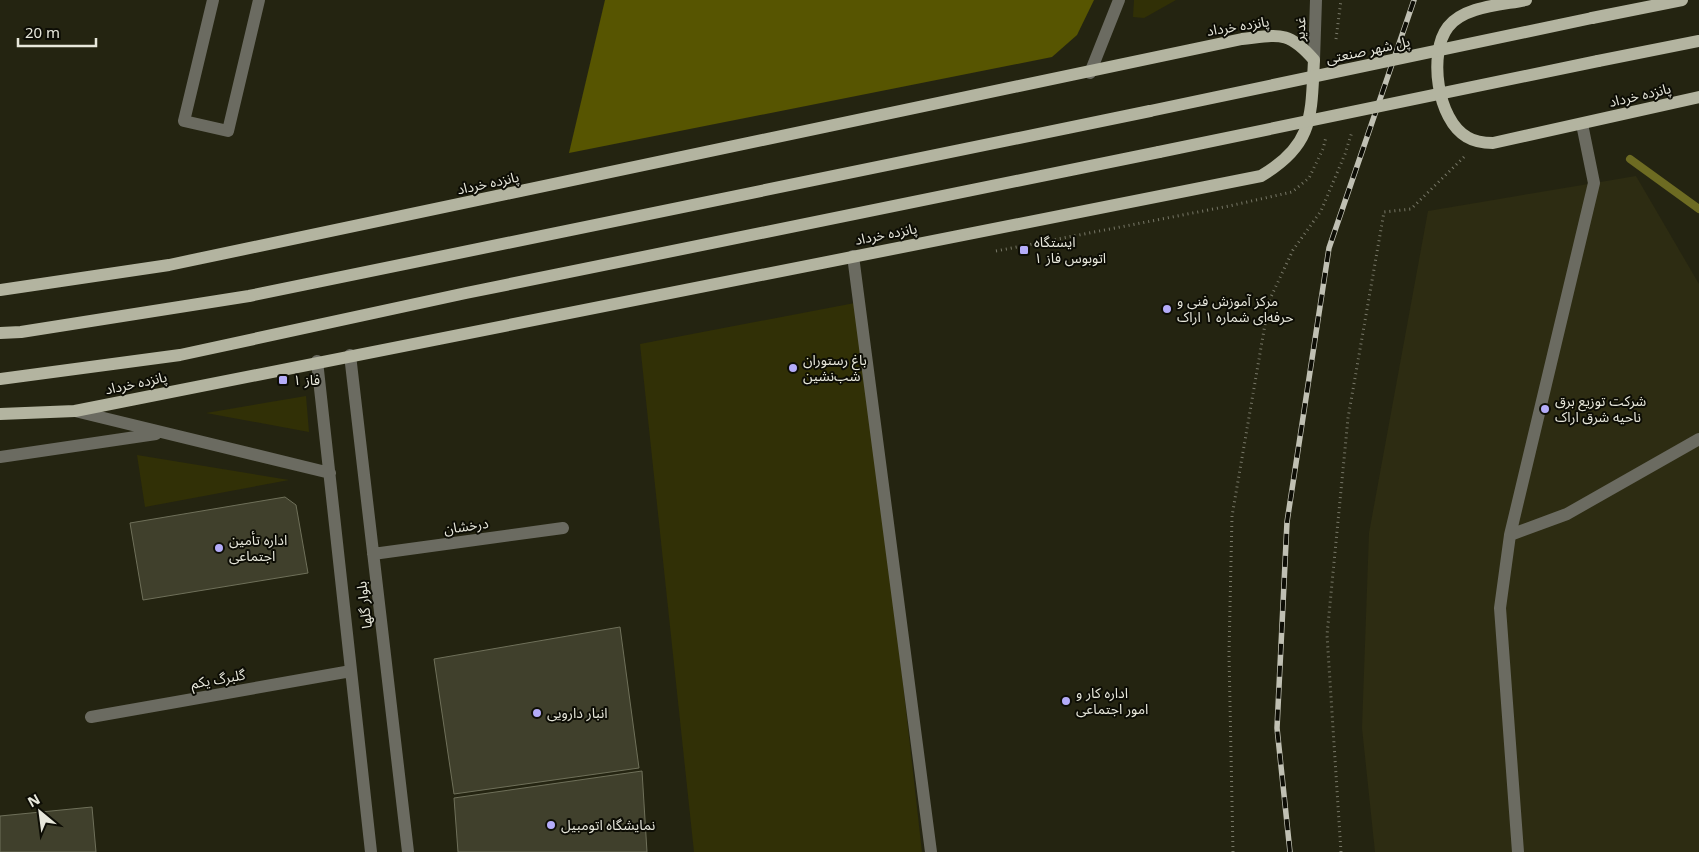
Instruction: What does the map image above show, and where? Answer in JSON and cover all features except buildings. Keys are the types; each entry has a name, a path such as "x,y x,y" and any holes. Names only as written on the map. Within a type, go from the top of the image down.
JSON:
{"main road":[{"path":"1478,142 1466,137 1452,123 1444,109 1436,64 1439,44 1449,26 1468,12 1526,0"},
{"name":"پل شهر صنعتی","path":"0,333 21,332 249,296 1682,0"},
{"name":"پانزده خرداد","path":"0,290 169,265 1242,39 1279,35 1299,43 1314,60 1308,125 1298,147 1281,164 1261,176 75,410 0,414"},
{"name":"پانزده خرداد","path":"0,379 180,355 466,293 1699,41"},
{"name":"پانزده خرداد","path":"1478,142 1493,143 1699,97"}],"street":[{"path":"213,0 184,121 228,131 259,0"},
{"path":"1090,72 1119,0"},
{"name":"غدیر","path":"1314,60 1316,0"},
{"path":"1518,852 1500,608 1510,535 1594,183 1582,124"},
{"path":"854,256 932,852"},
{"name":"بلوار گلها","path":"350,355 408,852"},
{"name":"بلوار گلها","path":"317,361 372,852"},
{"path":"75,410 330,473"},
{"path":"0,457 164,432"},
{"path":"1510,535 1567,514 1699,439"},
{"name":"درخشان","path":"373,554 564,528"},
{"name":"گلبرگ یکم","path":"91,717 351,671"}],"path":[{"path":"1233,852 1228,654 1234,507 1270,301 1293,250 1321,211 1346,154 1353,127"},
{"path":"1341,852 1327,635 1348,418 1384,212 1411,209 1478,142"}],"shaded area":[{"path":"605,0 1094,0 1077,35 1052,57 569,153"},
{"path":"1134,0 1176,0 1144,18 1133,17"},
{"name":"شرکت توزیع برق ناحیه شرق اراک","path":"1636,176 1699,284 1699,852 1375,852 1362,728 1369,533 1428,211"},
{"path":"860,302 922,852 694,852 640,344"},
{"path":"306,396 309,432 206,413"},
{"path":"137,455 289,480 145,507"}],"waterway":[{"path":"1630,159 1699,209"}],"railway":[{"path":"1290,852 1277,728 1287,522 1329,248 1414,0"}],"place":[{"name":"ایستگاه اتوبوس فاز ۱","path":"1024,250"},
{"name":"مرکز آموزش فنی و حرفه‌ای شماره ۱ اراک","path":"1167,309"},
{"name":"باغ رستوران شب‌نشین","path":"793,368"},
{"name":"فاز ۱","path":"283,380"},
{"name":"شرکت توزیع برق ناحیه شرق اراک","path":"1545,409"},
{"name":"اداره تأمین اجتماعی","path":"219,548"},
{"name":"اداره کار و امور اجتماعی","path":"1066,701"},
{"name":"انبار دارویی","path":"537,713"},
{"name":"نمایشگاه اتومبیل","path":"551,825"}]}
